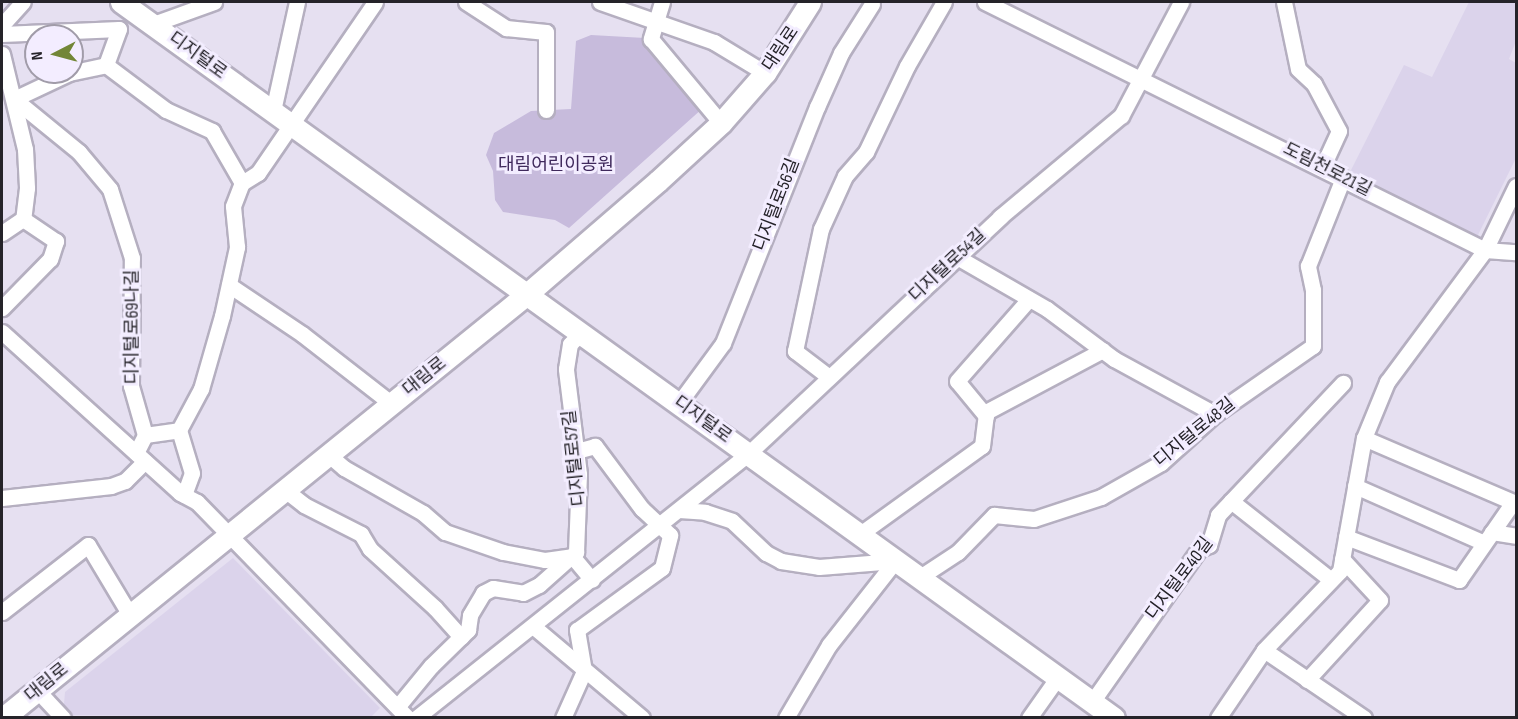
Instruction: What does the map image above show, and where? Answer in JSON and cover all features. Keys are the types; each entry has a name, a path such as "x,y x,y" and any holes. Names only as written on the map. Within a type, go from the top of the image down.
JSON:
{"main road":[{"name":"디지털로","path":"121,2 1114,717"},
{"name":"대림로","path":"3,717 527,294 721,123 765,73 810,2"}],"street":[{"path":"2,25 23,2"},
{"path":"2,34 119,29 214,2"},
{"path":"273,111 297,2"},
{"path":"184,495 192,473 178,430 201,389 229,285 237,247 234,206 242,183 258,172 375,2"},
{"path":"466,2 506,28 546,32 546,110"},
{"path":"600,2 623,12 656,20 714,42 765,73"},
{"path":"662,2 651,39 721,123"},
{"path":"829,377 795,351 820,230 844,176 866,152 907,66 944,2"},
{"name":"도림천로21길","path":"985,2 1142,76 1485,250 1516,252"},
{"name":"디지털로54길","path":"416,717 534,627 749,453 957,257 1121,116 1181,2"},
{"path":"1284,2 1298,69 1314,84 1339,131 1322,168"},
{"name":"디지털로56길","path":"679,403 723,343 817,107 841,53 872,4"},
{"path":"106,65 119,29"},
{"path":"2,54 25,149 27,188 24,219"},
{"path":"14,99 69,73 106,65 166,110 213,131 242,183"},
{"name":"디지털로69나길","path":"14,99 79,152 110,189 132,258 131,386 145,435"},
{"name":"디지털로48길","path":"920,577 958,552 994,515 1034,519 1101,497 1161,463 1215,414 1313,345 1313,290 1308,266 1343,178"},
{"path":"1218,717 1263,650 1340,571 1364,438 1388,382 1485,250 1516,186"},
{"path":"2,233 24,219"},
{"path":"2,308 50,258 56,241 24,219"},
{"path":"957,257 1029,298 1103,350 1215,414"},
{"path":"229,285 302,334 392,404"},
{"path":"860,534 966,461 982,446 986,416 957,381 1029,298"},
{"path":"2,332 140,457 184,495 197,502 227,537 403,712 468,630 470,615 483,593 494,588 523,593 539,585 572,556"},
{"name":"디지털로57길","path":"572,556 576,552 580,524 576,451 566,369 570,344 581,333"},
{"path":"986,416 1103,350"},
{"name":"디지털로40길","path":"1092,702 1199,549 1209,545 1218,514 1343,384"},
{"path":"2,498 111,486 125,481 140,457 145,435 178,430"},
{"path":"1346,537 1459,580 1513,502 1364,438"},
{"path":"563,717 584,671 578,630 662,568 670,535 642,509 595,446 576,451"},
{"path":"329,455 344,468 423,513 445,532 503,552 545,560 572,556"},
{"path":"1355,486 1488,538 1516,536"},
{"path":"285,490 304,505 361,534 370,549 435,608 461,637"},
{"path":"1231,501 1331,580"},
{"path":"680,510 705,512 732,521 766,552 781,561 819,567 895,561"},
{"path":"2,612 88,546 130,615"},
{"path":"572,556 592,580"},
{"path":"1307,680 1380,600 1342,559"},
{"path":"786,717 829,645 895,561"},
{"path":"534,627 642,717"},
{"path":"1263,650 1364,717"},
{"path":"1029,717 1058,677"},
{"path":"37,690 63,717"}],"shaded area":[{"path":"1469,2 1516,2 1516,41 1509,59 1516,63 1516,158 1476,239 1349,174 1404,65 1432,77"},
{"path":"233,558 380,708 370,718 63,715 65,692"}],"green space":[{"name":"대림어린이공원","path":"591,35 645,38 703,108 569,228 555,220 503,212 495,200 493,171 486,155 494,133 531,111 571,109 576,41"}]}
